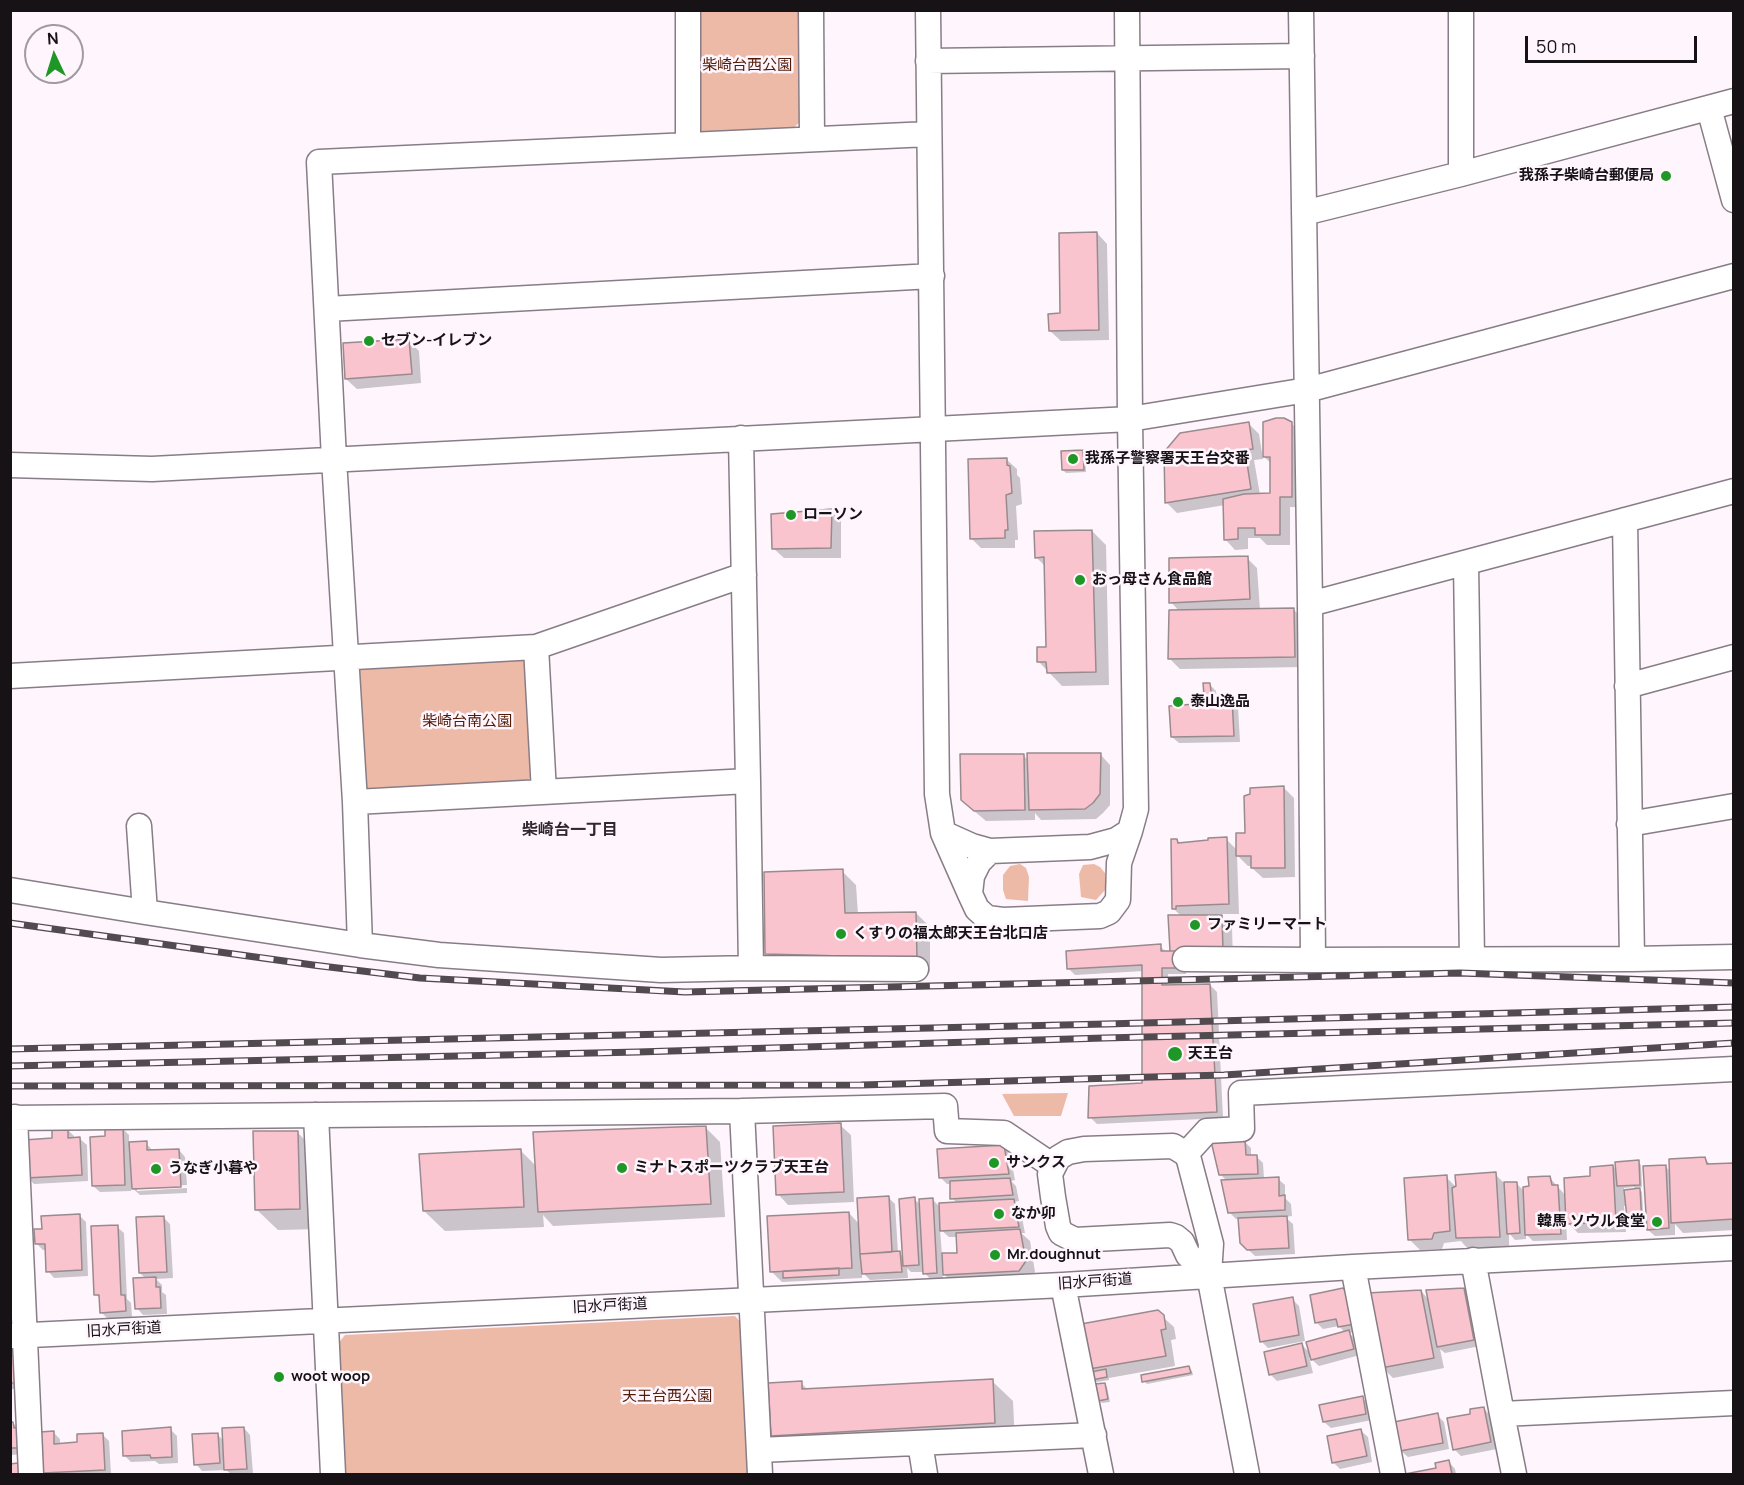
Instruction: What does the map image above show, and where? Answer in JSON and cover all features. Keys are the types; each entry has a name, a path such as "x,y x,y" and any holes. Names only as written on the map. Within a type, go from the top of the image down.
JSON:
{"street":[{"path":"688,10 688,145"},
{"path":"811,10 812,139"},
{"path":"928,10 937,794 943,832 977,909 987,918 1003,921 1100,916 1109,912 1118,900 1119,863 1136,809 1127,10"},
{"path":"1301,10 1308,390 1313,960"},
{"path":"1461,10 1461,174"},
{"path":"928,61 1302,56"},
{"path":"1304,213 1461,174 1734,101"},
{"path":"1709,108 1734,200"},
{"path":"360,945 347,657 319,162 929,134"},
{"path":"327,309 932,276"},
{"path":"10,465 152,469 1130,419 1308,390 1734,276"},
{"path":"741,438 751,968"},
{"path":"1310,604 1734,490"},
{"path":"1625,520 1632,959"},
{"path":"1466,563 1472,959"},
{"path":"10,672 11,676 536,647 744,574"},
{"path":"536,647 544,792"},
{"path":"1627,686 1734,657"},
{"path":"354,802 748,782"},
{"path":"1629,824 1734,806"},
{"path":"139,826 145,912"},
{"path":"1090,847 1116,840 1130,831"},
{"path":"943,832 972,846 990,851 1090,847 1102,849 1113,855 1119,863"},
{"path":"970,894 975,869 990,851"},
{"path":"10,890 360,945 439,955 661,970 916,969"},
{"path":"1185,959 1734,957"},
{"path":"1186,1154 1207,1131 1242,1129 1241,1093 1734,1069"},
{"path":"31,1474 19,1410 13,1118 742,1111 945,1106 947,1131 1004,1133 1053,1166"},
{"path":"742,1111 760,1474"},
{"path":"316,1114 333,1474"},
{"path":"1209,1275 1188,1255 1182,1242 1170,1235 1075,1240 1061,1233 1050,1174 1058,1158 1068,1152 1084,1149 1173,1146 1186,1154 1192,1168 1211,1244 1209,1275 1247,1474"},
{"name":"旧水戸街道","path":"18,1335 1063,1285 1473,1260 1734,1248"},
{"path":"1473,1260 1514,1474"},
{"path":"1353,1267 1392,1474"},
{"path":"1063,1285 1101,1474"},
{"path":"1502,1414 1734,1403"},
{"path":"759,1450 1094,1435"},
{"path":"920,1443 926,1474"}],"green space":[{"name":"柴崎台西公園","path":"695,11 800,11 800,122 790,131 702,135 696,128"},
{"name":"柴崎台南公園","path":"520,657 528,663 534,775 525,782 368,788 361,783 355,673 363,665"},
{"path":"1020,864 1026,868 1029,877 1028,901 1006,899 1003,890 1003,875 1010,866"},
{"path":"1094,864 1105,873 1106,889 1096,900 1081,897 1079,874 1083,865"},
{"path":"1068,1093 1061,1116 1014,1116 1002,1094"},
{"name":"天王台西公園","path":"735,1316 743,1325 750,1474 343,1474 337,1345 345,1335"}],"building":[{"path":"1097,232 1099,330 1049,331 1048,314 1060,313 1059,233"},
{"path":"409,339 412,374 345,379 343,343"},
{"path":"1284,418 1292,422 1292,497 1280,497 1280,535 1255,535 1255,528 1238,528 1238,539 1224,540 1223,499 1244,494 1270,493 1270,457 1263,457 1263,422"},
{"path":"1249,422 1253,449 1245,450 1251,489 1165,503 1164,452 1180,433"},
{"path":"1083,450 1084,470 1062,470 1061,451"},
{"path":"1007,458 1007,465 1010,466 1012,493 1006,495 1008,530 1005,530 1005,538 970,539 968,459"},
{"path":"832,509 831,548 772,549 771,514"},
{"path":"1092,530 1096,672 1047,673 1046,662 1037,662 1037,647 1046,647 1044,557 1035,558 1034,531"},
{"path":"1248,556 1250,599 1169,603 1169,558"},
{"path":"1294,608 1295,657 1168,659 1169,610"},
{"path":"1203,683 1210,683 1212,699 1232,698 1234,736 1171,737 1169,706 1195,704 1194,695 1204,695"},
{"path":"1027,753 1101,753 1100,794 1085,809 1029,810"},
{"path":"960,754 1024,754 1025,810 974,811 961,800"},
{"path":"1284,786 1285,868 1251,868 1251,856 1236,856 1236,833 1245,833 1244,796 1250,794 1250,788"},
{"path":"1227,837 1229,904 1176,906 1176,909 1172,909 1171,839 1177,839 1178,843"},
{"name":"くすりの福太郎天王台北口店","path":"843,869 845,913 916,912 917,958 765,954 764,872"},
{"path":"1168,915 1222,915 1223,951 1170,951"},
{"path":"1161,944 1161,951 1179,951 1180,968 1162,968 1162,985 1210,984 1217,1112 1088,1118 1089,1086 1142,1083 1142,965 1067,969 1066,951"},
{"path":"841,1123 844,1192 776,1195 773,1126"},
{"path":"123,1126 125,1185 92,1186 90,1137 105,1136 105,1127"},
{"name":"ミナトスポーツクラブ天王台","path":"706,1126 711,1204 538,1212 533,1132"},
{"path":"52,1128 68,1128 68,1138 80,1137 82,1175 26,1178 24,1140 52,1138"},
{"path":"253,1131 298,1131 300,1209 255,1210"},
{"path":"1245,1140 1246,1155 1257,1155 1258,1174 1219,1175 1211,1141"},
{"name":"うなぎ小暮や","path":"147,1141 147,1150 179,1149 181,1187 132,1189 129,1142"},
{"path":"1004,1145 1009,1174 939,1178 937,1149"},
{"path":"521,1149 524,1207 423,1211 419,1154"},
{"path":"1705,1157 1707,1164 1734,1163 1734,1219 1671,1223 1669,1159"},
{"path":"1639,1160 1640,1185 1617,1186 1615,1162"},
{"path":"1613,1165 1616,1222 1566,1224 1564,1178 1590,1176 1590,1167"},
{"path":"1666,1165 1669,1228 1647,1230 1643,1166"},
{"path":"1496,1172 1500,1237 1456,1238 1452,1188 1456,1186 1455,1175"},
{"path":"1447,1175 1450,1231 1434,1233 1432,1239 1408,1240 1404,1178"},
{"path":"1550,1176 1552,1185 1558,1185 1561,1234 1525,1235 1523,1187 1529,1186 1528,1177"},
{"path":"1279,1177 1279,1196 1285,1195 1285,1210 1228,1213 1221,1180"},
{"path":"1010,1178 1013,1195 950,1199 950,1181"},
{"path":"1504,1182 1517,1182 1520,1233 1507,1234"},
{"path":"1640,1188 1642,1226 1628,1227 1624,1190"},
{"path":"889,1196 892,1252 860,1254 857,1198"},
{"path":"915,1197 919,1265 903,1266 899,1199"},
{"path":"933,1198 937,1273 923,1274 919,1199"},
{"path":"1014,1199 1019,1227 940,1231 939,1203"},
{"path":"849,1212 852,1268 770,1272 767,1216"},
{"path":"80,1214 82,1270 46,1272 45,1244 35,1244 34,1229 42,1229 41,1216"},
{"path":"164,1216 167,1272 139,1273 136,1217"},
{"path":"1287,1216 1289,1248 1247,1250 1240,1243 1238,1218"},
{"path":"118,1225 121,1295 125,1295 126,1311 100,1313 99,1295 94,1295 91,1226"},
{"path":"1020,1229 1026,1261 1019,1271 943,1275 942,1253 957,1253 956,1233"},
{"path":"900,1251 902,1272 862,1274 860,1254"},
{"path":"839,1268 839,1275 783,1278 783,1271"},
{"path":"156,1277 156,1287 160,1287 161,1308 135,1309 133,1278"},
{"path":"1343,1288 1350,1296 1355,1324 1338,1327 1336,1319 1315,1323 1310,1295"},
{"path":"1464,1288 1474,1340 1437,1347 1426,1290"},
{"path":"1421,1290 1434,1358 1381,1368 1367,1293"},
{"path":"1293,1297 1299,1335 1260,1342 1253,1304"},
{"path":"1158,1310 1164,1315 1166,1329 1161,1330 1166,1356 1089,1369 1081,1324"},
{"path":"1349,1330 1354,1349 1311,1360 1306,1342"},
{"path":"1302,1343 1307,1366 1269,1375 1264,1352"},
{"path":"10,1356 15,1356 17,1383 10,1383"},
{"path":"1189,1366 1191,1373 1142,1382 1141,1375"},
{"path":"1106,1369 1107,1377 1092,1380 1091,1372"},
{"path":"993,1379 995,1423 771,1436 768,1383 802,1381 802,1389"},
{"path":"1105,1383 1108,1399 1098,1401 1095,1384"},
{"path":"1363,1396 1366,1414 1323,1422 1319,1405"},
{"path":"1484,1407 1491,1442 1453,1450 1447,1418 1470,1414 1470,1409"},
{"path":"1438,1413 1443,1443 1400,1451 1394,1422"},
{"path":"10,1422 13,1422 14,1428 18,1427 19,1448 10,1448"},
{"path":"171,1427 172,1457 123,1456 122,1431"},
{"path":"244,1427 247,1469 224,1470 222,1428"},
{"path":"1361,1429 1367,1456 1332,1463 1327,1436"},
{"path":"54,1431 54,1444 77,1442 77,1434 103,1433 105,1470 43,1473 40,1432"},
{"path":"218,1433 220,1463 194,1465 192,1434"},
{"path":"1449,1460 1452,1474 1405,1474 1436,1468 1435,1463"},
{"path":"18,1463 19,1474 10,1474 10,1464"}],"railway":[{"path":"10,923 420,978 685,992 1460,973 1734,983"},
{"path":"10,1049 1734,1007"},
{"path":"10,1066 1734,1023"},
{"path":"10,1086 861,1085 1224,1075 1734,1043"}],"place":[{"name":"我孫子柴崎台郵便局","path":"1666,176"},
{"name":"セブン-イレブン","path":"369,341"},
{"name":"我孫子警察署天王台交番","path":"1073,459"},
{"name":"ローソン","path":"791,515"},
{"name":"おっ母さん食品館","path":"1080,580"},
{"name":"泰山逸品","path":"1178,702"},
{"name":"ファミリーマート","path":"1195,925"},
{"name":"くすりの福太郎天王台北口店","path":"841,934"},
{"name":"天王台","path":"1175,1054"},
{"name":"サンクス","path":"994,1163"},
{"name":"ミナトスポーツクラブ天王台","path":"622,1168"},
{"name":"うなぎ小暮や","path":"156,1169"},
{"name":"なか卯","path":"999,1214"},
{"name":"韓馬 ソウル食堂","path":"1657,1222"},
{"name":"Mr.doughnut","path":"995,1255"},
{"name":"woot woop","path":"279,1377"}],"district":[{"name":"柴崎台一丁目","path":"570,831"}]}
